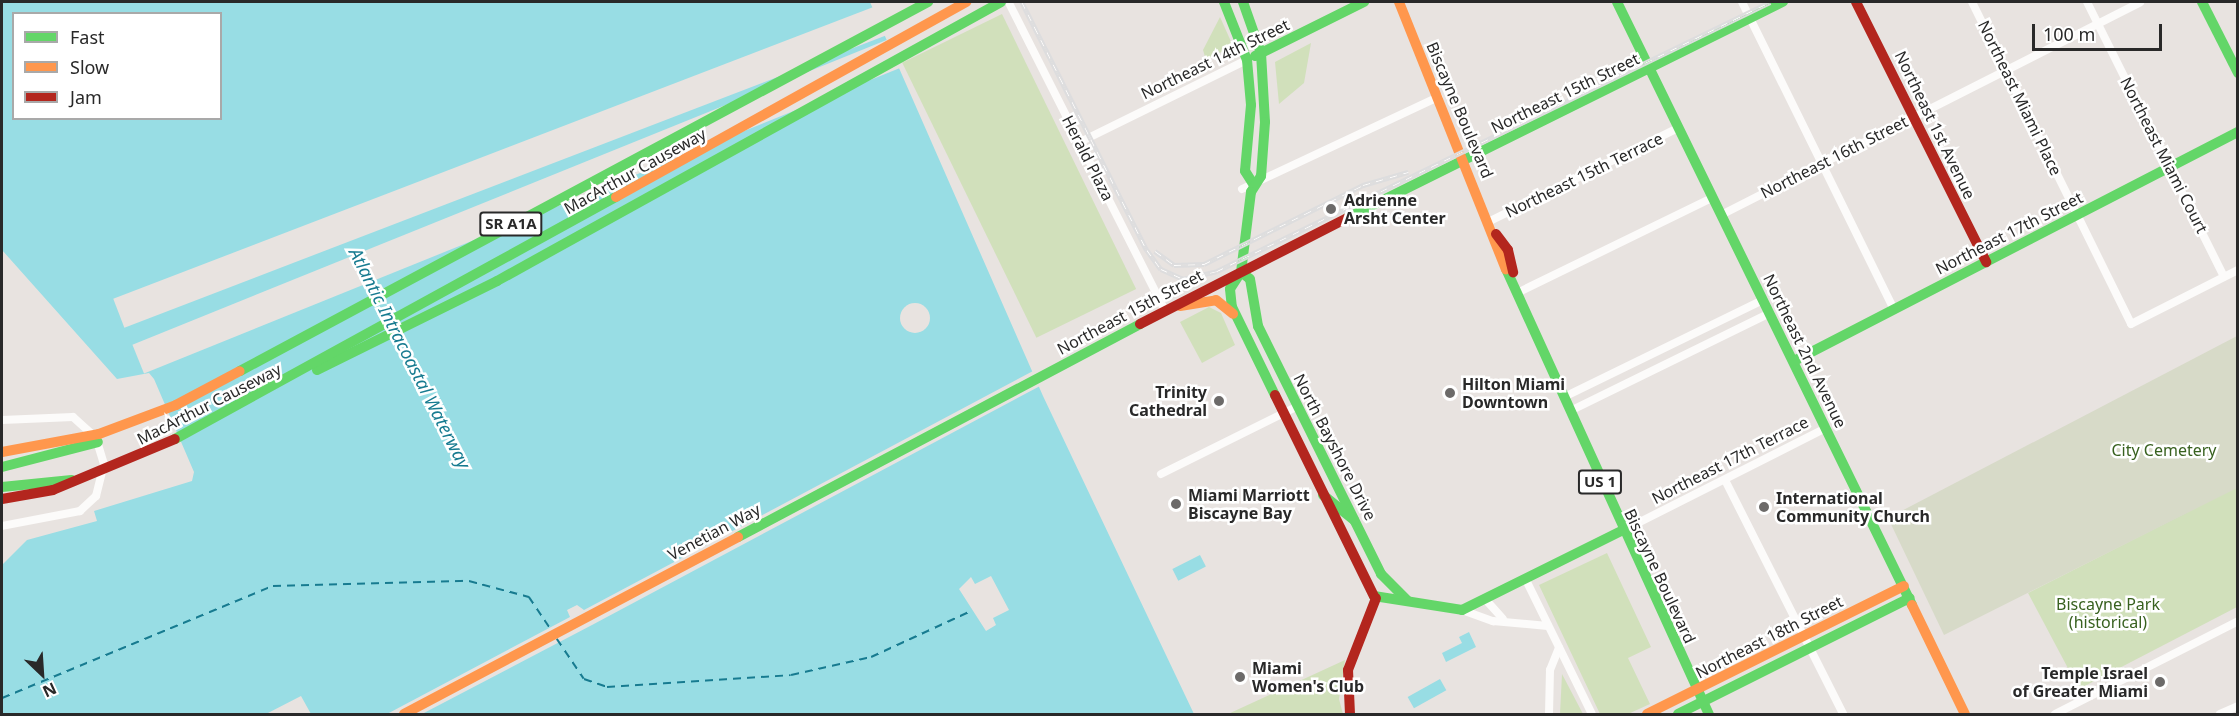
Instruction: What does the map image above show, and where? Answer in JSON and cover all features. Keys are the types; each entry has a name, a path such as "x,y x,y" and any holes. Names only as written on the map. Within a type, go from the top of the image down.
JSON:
{"main road":[{"name":"MacArthur Causeway","path":"2,452 99,434 162,412 928,2"},
{"name":"MacArthur Causeway","path":"2,499 34,494 146,455 303,372 966,2"},
{"name":"North Bayshore Drive","path":"1224,2 1247,60 1251,105 1245,171 1253,184"},
{"name":"North Bayshore Drive","path":"1243,2 1262,53 1265,122 1261,176 1253,184 1241,272 1230,289 1233,314 1376,598"},
{"name":"Northeast 14th Street","path":"1247,60 1364,2"},
{"name":"Biscayne Boulevard","path":"1399,2 1517,288 1621,531 1709,714"},
{"name":"Northeast 2nd Avenue","path":"1617,2 1965,714"},
{"name":"Northeast 15th Street","path":"1039,377 1165,310 1464,159 1784,2"},
{"name":"Northeast 1st Avenue","path":"1856,2 1986,262"},
{"path":"2202,2 2238,73"},
{"path":"303,372 329,368 448,307 1006,3"},
{"name":"Northeast 17th Street","path":"1794,361 2238,132"},
{"name":"North Bayshore Drive","path":"1241,272 1250,279 1253,312 1381,574 1407,600"},
{"path":"1165,310 1216,300 1233,314"},
{"name":"Venetian Way","path":"404,714 1039,377"},
{"path":"2,467 31,462 84,447 162,412"},
{"path":"2,487 74,480"},
{"path":"1323,495 1354,520"},
{"path":"1352,554 1360,530"},
{"name":"Northeast 17th Terrace","path":"1462,610 1621,531"},
{"path":"1359,567 1381,574"},
{"name":"Northeast 18th Street","path":"1647,714 1904,586"},
{"path":"1350,714 1348,670 1376,598 1407,600 1462,610"},
{"name":"Northeast 18th Street","path":"1678,714 1910,598"}],"street":[{"path":"1742,2 1748,20 1894,310"},
{"name":"Northeast Miami Place","path":"1972,2 2131,324 2224,276"},
{"name":"Northeast Miami Court","path":"2087,2 2224,276"},
{"name":"Northeast 16th Street","path":"1720,215 2140,2"},
{"name":"Herald Plaza","path":"1006,3 1165,310"},
{"name":"Northeast 14th Street","path":"1080,142 1247,60"},
{"path":"1242,189 1438,97"},
{"name":"Northeast 15th Terrace","path":"1492,226 1678,128"},
{"path":"1517,288 1712,198"},
{"path":"2224,276 2238,270"},
{"path":"1564,397 1763,300"},
{"path":"1570,411 1770,313"},
{"path":"1161,474 1298,406"},
{"path":"2,420 73,417 96,438 104,464 96,496 80,511 2,526"},
{"name":"Northeast 17th Terrace","path":"1621,531 1826,428"},
{"path":"1725,480 1843,714"},
{"path":"1526,580 1592,714"},
{"path":"1486,600 1508,621"},
{"path":"1462,610 1508,621 1548,626"},
{"path":"2055,714 2238,621"},
{"path":"1549,714 1550,670 1559,648"},
{"path":"2220,714 2238,706"}],"green space":[{"path":"1002,14 1136,289 1036,338 902,63"},
{"path":"1220,17 1233,46 1206,60 1203,50"},
{"path":"1311,43 1304,83 1279,104 1275,62"},
{"path":"1209,307 1221,313 1235,345 1202,363 1180,322"},
{"name":"City Cemetery","path":"2237,336 2237,488 1944,635 1888,518"},
{"name":"Biscayne Park (historical)","path":"2237,487 2237,607 2079,689 2028,593"},
{"path":"1607,553 1651,647 1628,658 1650,704 1628,714 1600,714 1539,585"},
{"path":"1345,660 1339,699 1343,714 1228,714"},
{"path":"1562,674 1583,714 1560,714"}],"water":[{"name":"Atlantic Intracoastal Waterway","path":"2,2 870,2 1043,396 1194,714 311,714 301,696 266,714 2,714 2,565 27,540 97,521 94,511 192,481 194,472 154,379 149,373 117,379 2,250"},
{"path":"1200,555 1206,567 1178,581 1172,569"},
{"path":"1469,632 1476,647 1446,662 1442,653 1462,643 1459,637"},
{"path":"1440,679 1446,690 1414,708 1408,697"}],"pier":[{"path":"876,6 887,35 124,328 113,299"},
{"path":"889,39 901,68 144,373 132,345"},
{"path":"915,303 921,304 929,312 929,324 921,332 915,333 909,332 901,324 900,318 901,312 909,304"},
{"path":"1035,370 1042,385 592,625 422,714 387,714 570,617 567,610 577,605 584,610"},
{"path":"991,576 1009,610 993,618 996,625 986,631 959,589 971,577 975,584"}],"ferry route":[{"path":"2,698 273,586 469,581 529,597 551,630"},
{"path":"557,639 584,679 607,687 791,675 871,657 971,611"}],"railway":[{"path":"1022,2 1147,250 1161,269 1183,279 1217,271 1770,2"},
{"path":"1155,251 1174,265 1204,264 1363,185 1408,172"}],"traffic: fast":[{"path":"240,371 928,2"},
{"path":"317,370 497,281 1001,2"},
{"path":"1224,2 1247,60 1251,105 1245,171 1253,184"},
{"path":"1243,2 1261,53 1265,122 1261,176 1251,192 1241,272 1230,289 1232,307 1275,395"},
{"path":"1255,56 1364,2"},
{"path":"1617,2 1912,605"},
{"path":"1347,218 1783,2"},
{"path":"2202,2 2238,73"},
{"path":"1794,361 2238,132"},
{"path":"175,439 616,197"},
{"path":"1506,269 1709,714"},
{"path":"1241,272 1250,279 1258,326 1381,574 1407,600"},
{"path":"738,537 1140,324"},
{"path":"2,467 98,442"},
{"path":"2,487 72,480"},
{"path":"1323,495 1354,520"},
{"path":"1374,596 1462,610 1621,531"},
{"path":"1678,714 1910,598"}],"traffic: slow":[{"path":"616,197 966,2"},
{"path":"1399,2 1506,269"},
{"path":"1180,306 1216,300 1233,314"},
{"path":"2,452 99,434 176,405 240,371"},
{"path":"404,714 738,537"},
{"path":"1647,714 1904,586"},
{"path":"1912,605 1965,714"}],"traffic: jam":[{"path":"1856,2 1986,262"},
{"path":"1140,324 1347,218"},
{"path":"1496,234 1508,250 1513,272"},
{"path":"1275,395 1374,596"},
{"path":"2,499 53,490 175,439"},
{"path":"1350,714 1348,670 1376,598"}],"place":[{"name":"Adrienne Arsht Center","path":"1331,209"},
{"name":"Hilton Miami Downtown","path":"1450,393"},
{"name":"Trinity Cathedral","path":"1219,401"},
{"name":"Miami Marriott Biscayne Bay","path":"1176,504"},
{"name":"International Community Church","path":"1764,507"},
{"name":"Miami Women's Club","path":"1240,677"},
{"name":"Temple Israel of Greater Miami","path":"2160,682"}]}
